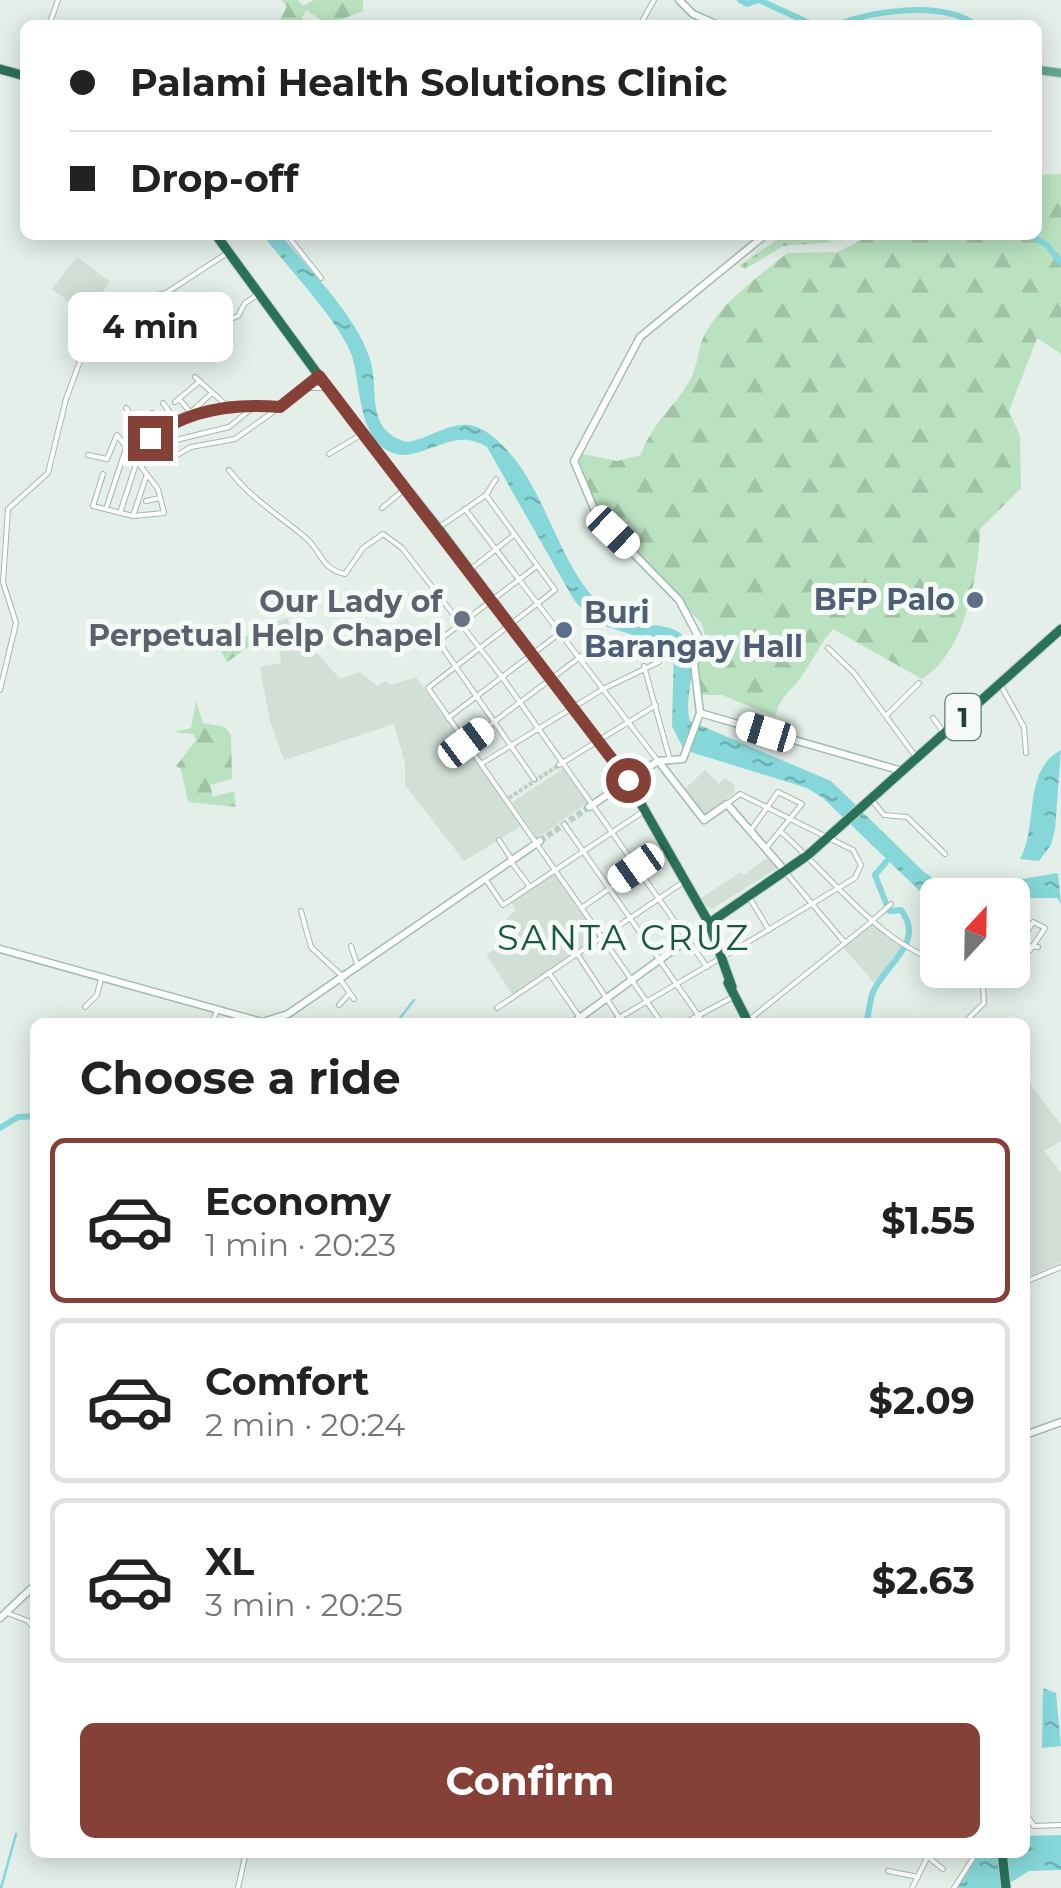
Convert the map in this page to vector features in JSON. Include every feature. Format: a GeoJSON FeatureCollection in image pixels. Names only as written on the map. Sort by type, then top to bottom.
{"type":"FeatureCollection","features":[{"type":"Feature","properties":{"kind":"highway"},"geometry":{"type":"LineString","coordinates":[[220,240],[628,780],[706,922],[745,1018]]}},
{"type":"Feature","properties":{"kind":"highway","name":"1"},"geometry":{"type":"LineString","coordinates":[[706,922],[808,855],[1061,629]]}},
{"type":"Feature","properties":{"kind":"highway"},"geometry":{"type":"LineString","coordinates":[[666,849],[706,922]]}},
{"type":"Feature","properties":{"kind":"highway","name":"1"},"geometry":{"type":"LineString","coordinates":[[706,922],[785,871]]}},
{"type":"Feature","properties":{"kind":"highway"},"geometry":{"type":"LineString","coordinates":[[1003,1858],[1006,1888]]}},
{"type":"Feature","properties":{"kind":"street"},"geometry":{"type":"LineString","coordinates":[[680,0],[692,14],[706,20]]}},
{"type":"Feature","properties":{"kind":"street"},"geometry":{"type":"LineString","coordinates":[[291,240],[321,278]]}},
{"type":"Feature","properties":{"kind":"street"},"geometry":{"type":"LineString","coordinates":[[590,806],[658,762],[681,760],[700,713],[694,662],[699,641],[679,600],[597,516],[574,461],[640,337],[759,240]]}},
{"type":"Feature","properties":{"kind":"street"},"geometry":{"type":"LineString","coordinates":[[0,690],[16,622],[2,582],[8,509],[48,473],[74,370],[104,327],[143,305],[146,297],[166,293],[228,252]]}},
{"type":"Feature","properties":{"kind":"street"},"geometry":{"type":"LineString","coordinates":[[181,340],[238,316],[245,303],[259,294]]}},
{"type":"Feature","properties":{"kind":"street"},"geometry":{"type":"LineString","coordinates":[[207,329],[221,348]]}},
{"type":"Feature","properties":{"kind":"street"},"geometry":{"type":"LineString","coordinates":[[165,462],[191,446],[235,439],[319,376]]}},
{"type":"Feature","properties":{"kind":"street"},"geometry":{"type":"LineString","coordinates":[[192,415],[177,401],[197,379],[228,404]]}},
{"type":"Feature","properties":{"kind":"street"},"geometry":{"type":"LineString","coordinates":[[304,388],[327,387]]}},
{"type":"Feature","properties":{"kind":"street"},"geometry":{"type":"LineString","coordinates":[[192,415],[212,393]]}},
{"type":"Feature","properties":{"kind":"street"},"geometry":{"type":"LineString","coordinates":[[163,403],[176,421]]}},
{"type":"Feature","properties":{"kind":"street"},"geometry":{"type":"LineString","coordinates":[[126,408],[150,438],[176,421],[228,404],[280,407]]}},
{"type":"Feature","properties":{"kind":"street"},"geometry":{"type":"LineString","coordinates":[[120,513],[139,464],[176,440],[229,427],[256,405]]}},
{"type":"Feature","properties":{"kind":"street"},"geometry":{"type":"LineString","coordinates":[[152,413],[162,428]]}},
{"type":"Feature","properties":{"kind":"street"},"geometry":{"type":"LineString","coordinates":[[329,454],[363,434]]}},
{"type":"Feature","properties":{"kind":"street"},"geometry":{"type":"LineString","coordinates":[[88,456],[107,460],[116,435],[156,486],[164,512],[134,516],[92,506],[104,474]]}},
{"type":"Feature","properties":{"kind":"street"},"geometry":{"type":"LineString","coordinates":[[106,510],[126,448]]}},
{"type":"Feature","properties":{"kind":"street"},"geometry":{"type":"LineString","coordinates":[[228,470],[264,509],[311,543],[332,570],[346,574],[363,548],[383,534],[423,570],[707,967]]}},
{"type":"Feature","properties":{"kind":"street"},"geometry":{"type":"LineString","coordinates":[[134,516],[147,475]]}},
{"type":"Feature","properties":{"kind":"street"},"geometry":{"type":"LineString","coordinates":[[438,528],[486,496],[496,479]]}},
{"type":"Feature","properties":{"kind":"street"},"geometry":{"type":"LineString","coordinates":[[156,486],[150,500],[160,498]]}},
{"type":"Feature","properties":{"kind":"street"},"geometry":{"type":"LineString","coordinates":[[382,508],[406,488]]}},
{"type":"Feature","properties":{"kind":"street"},"geometry":{"type":"LineString","coordinates":[[486,496],[555,590],[428,688],[658,1018]]}},
{"type":"Feature","properties":{"kind":"street"},"geometry":{"type":"LineString","coordinates":[[464,510],[704,820],[740,794],[828,838],[860,859],[859,874],[839,888],[623,1018]]}},
{"type":"Feature","properties":{"kind":"street"},"geometry":{"type":"LineString","coordinates":[[470,570],[514,536]]}},
{"type":"Feature","properties":{"kind":"street"},"geometry":{"type":"LineString","coordinates":[[534,779],[438,641],[537,566]]}},
{"type":"Feature","properties":{"kind":"street"},"geometry":{"type":"LineString","coordinates":[[448,718],[560,633]]}},
{"type":"Feature","properties":{"kind":"street"},"geometry":{"type":"LineString","coordinates":[[828,648],[854,674],[917,758]]}},
{"type":"Feature","properties":{"kind":"street"},"geometry":{"type":"LineString","coordinates":[[466,743],[588,652]]}},
{"type":"Feature","properties":{"kind":"street"},"geometry":{"type":"LineString","coordinates":[[481,764],[603,689],[659,662]]}},
{"type":"Feature","properties":{"kind":"street"},"geometry":{"type":"LineString","coordinates":[[644,666],[670,760]]}},
{"type":"Feature","properties":{"kind":"street"},"geometry":{"type":"LineString","coordinates":[[886,716],[920,683]]}},
{"type":"Feature","properties":{"kind":"street"},"geometry":{"type":"LineString","coordinates":[[1000,684],[1024,728],[1026,753]]}},
{"type":"Feature","properties":{"kind":"street"},"geometry":{"type":"LineString","coordinates":[[560,764],[656,705]]}},
{"type":"Feature","properties":{"kind":"street"},"geometry":{"type":"LineString","coordinates":[[700,713],[903,771]]}},
{"type":"Feature","properties":{"kind":"street"},"geometry":{"type":"LineString","coordinates":[[933,718],[945,733]]}},
{"type":"Feature","properties":{"kind":"street"},"geometry":{"type":"LineString","coordinates":[[751,830],[778,792],[802,804],[766,848]]}},
{"type":"Feature","properties":{"kind":"street"},"geometry":{"type":"LineString","coordinates":[[868,802],[884,814],[907,817],[945,854]]}},
{"type":"Feature","properties":{"kind":"street"},"geometry":{"type":"LineString","coordinates":[[727,804],[845,943]]}},
{"type":"Feature","properties":{"kind":"street"},"geometry":{"type":"LineString","coordinates":[[486,880],[503,905],[645,810]]}},
{"type":"Feature","properties":{"kind":"street"},"geometry":{"type":"LineString","coordinates":[[564,824],[700,1018]]}},
{"type":"Feature","properties":{"kind":"street"},"geometry":{"type":"LineString","coordinates":[[782,832],[872,921],[920,954]]}},
{"type":"Feature","properties":{"kind":"street"},"geometry":{"type":"LineString","coordinates":[[499,840],[530,888]]}},
{"type":"Feature","properties":{"kind":"street"},"geometry":{"type":"LineString","coordinates":[[275,1018],[288,1014],[539,842]]}},
{"type":"Feature","properties":{"kind":"street"},"geometry":{"type":"LineString","coordinates":[[583,906],[666,849]]}},
{"type":"Feature","properties":{"kind":"street"},"geometry":{"type":"LineString","coordinates":[[498,1008],[682,883]]}},
{"type":"Feature","properties":{"kind":"street"},"geometry":{"type":"LineString","coordinates":[[749,897],[769,930]]}},
{"type":"Feature","properties":{"kind":"street"},"geometry":{"type":"LineString","coordinates":[[752,1018],[891,904]]}},
{"type":"Feature","properties":{"kind":"street"},"geometry":{"type":"LineString","coordinates":[[300,911],[310,947],[341,978],[354,999]]}},
{"type":"Feature","properties":{"kind":"street"},"geometry":{"type":"LineString","coordinates":[[582,1018],[706,922]]}},
{"type":"Feature","properties":{"kind":"street"},"geometry":{"type":"LineString","coordinates":[[1030,927],[1032,922],[1046,928],[1030,952]]}},
{"type":"Feature","properties":{"kind":"street"},"geometry":{"type":"LineString","coordinates":[[350,946],[358,966]]}},
{"type":"Feature","properties":{"kind":"street"},"geometry":{"type":"LineString","coordinates":[[1030,948],[1036,947]]}},
{"type":"Feature","properties":{"kind":"street"},"geometry":{"type":"LineString","coordinates":[[0,948],[249,1018]]}},
{"type":"Feature","properties":{"kind":"street"},"geometry":{"type":"LineString","coordinates":[[578,954],[619,1018]]}},
{"type":"Feature","properties":{"kind":"street"},"geometry":{"type":"LineString","coordinates":[[550,973],[577,1018]]}},
{"type":"Feature","properties":{"kind":"street"},"geometry":{"type":"LineString","coordinates":[[85,1007],[97,996],[101,978]]}},
{"type":"Feature","properties":{"kind":"street"},"geometry":{"type":"LineString","coordinates":[[970,1018],[980,1011],[985,988]]}},
{"type":"Feature","properties":{"kind":"street"},"geometry":{"type":"LineString","coordinates":[[693,1018],[733,991]]}},
{"type":"Feature","properties":{"kind":"street"},"geometry":{"type":"LineString","coordinates":[[338,1005],[350,993]]}},
{"type":"Feature","properties":{"kind":"street"},"geometry":{"type":"LineString","coordinates":[[214,1018],[218,1008]]}},
{"type":"Feature","properties":{"kind":"street"},"geometry":{"type":"LineString","coordinates":[[1030,1280],[1061,1267]]}},
{"type":"Feature","properties":{"kind":"street"},"geometry":{"type":"LineString","coordinates":[[1030,1433],[1061,1422]]}},
{"type":"Feature","properties":{"kind":"street"},"geometry":{"type":"LineString","coordinates":[[2,1615],[30,1590]]}},
{"type":"Feature","properties":{"kind":"street"},"geometry":{"type":"LineString","coordinates":[[2,1615],[30,1624]]}},
{"type":"Feature","properties":{"kind":"street"},"geometry":{"type":"LineString","coordinates":[[1030,1820],[1034,1826],[1061,1825]]}},
{"type":"Feature","properties":{"kind":"street"},"geometry":{"type":"LineString","coordinates":[[238,1888],[245,1858]]}},
{"type":"Feature","properties":{"kind":"street"},"geometry":{"type":"LineString","coordinates":[[922,1888],[913,1886],[928,1858]]}},
{"type":"Feature","properties":{"kind":"street"},"geometry":{"type":"LineString","coordinates":[[932,1858],[943,1869]]}},
{"type":"Feature","properties":{"kind":"street"},"geometry":{"type":"LineString","coordinates":[[954,1888],[973,1858]]}},
{"type":"Feature","properties":{"kind":"street"},"geometry":{"type":"LineString","coordinates":[[888,1871],[918,1877]]}},
{"type":"Feature","properties":{"kind":"shaded area"},"geometry":{"type":"Polygon","coordinates":[[[77,257],[110,282],[85,314],[52,289],[77,257]]]}},
{"type":"Feature","properties":{"kind":"shaded area"},"geometry":{"type":"Polygon","coordinates":[[[288,618],[293,648],[318,654],[340,679],[360,672],[377,686],[385,681],[391,685],[416,677],[521,826],[464,861],[405,785],[405,763],[394,724],[284,760],[270,721],[260,667],[281,663],[277,621],[288,618]]]}},
{"type":"Feature","properties":{"kind":"shaded area"},"geometry":{"type":"Polygon","coordinates":[[[563,769],[587,803],[537,838],[512,802],[563,769]]]}},
{"type":"Feature","properties":{"kind":"shaded area"},"geometry":{"type":"Polygon","coordinates":[[[705,770],[719,784],[724,778],[735,785],[734,793],[704,816],[684,790],[705,770]]]}},
{"type":"Feature","properties":{"kind":"shaded area"},"geometry":{"type":"Polygon","coordinates":[[[768,857],[777,868],[712,909],[705,905],[701,898],[768,857]]]}},
{"type":"Feature","properties":{"kind":"shaded area"},"geometry":{"type":"Polygon","coordinates":[[[556,872],[599,936],[512,995],[486,954],[499,947],[499,926],[516,910],[511,902],[556,872]]]}},
{"type":"Feature","properties":{"kind":"shaded area"},"geometry":{"type":"Polygon","coordinates":[[[873,921],[903,943],[876,985],[842,946],[873,921]]]}},
{"type":"Feature","properties":{"kind":"shaded area"},"geometry":{"type":"Polygon","coordinates":[[[1030,1084],[1061,1125],[1061,1141],[1044,1151],[1061,1173],[1061,1263],[1030,1276],[1030,1084]]]}},
{"type":"Feature","properties":{"kind":"green space"},"geometry":{"type":"Polygon","coordinates":[[[282,0],[298,0],[303,6],[314,0],[363,0],[363,11],[340,20],[321,20],[306,10],[303,20],[280,20],[287,7],[282,0]]]}},
{"type":"Feature","properties":{"kind":"green space"},"geometry":{"type":"Polygon","coordinates":[[[1061,174],[1061,354],[1037,338],[1009,411],[1020,436],[1021,488],[980,529],[967,611],[949,651],[922,679],[833,629],[782,700],[775,717],[722,695],[701,695],[697,661],[706,641],[702,624],[599,514],[577,462],[583,454],[617,461],[641,455],[650,435],[689,382],[710,325],[741,291],[787,253],[837,252],[862,240],[1042,240],[1042,175],[1061,174]]]}},
{"type":"Feature","properties":{"kind":"green space"},"geometry":{"type":"Polygon","coordinates":[[[777,240],[833,242],[783,246],[745,269],[739,266],[777,240]]]}},
{"type":"Feature","properties":{"kind":"green space"},"geometry":{"type":"Polygon","coordinates":[[[268,622],[274,629],[227,662],[220,649],[223,646],[229,647],[236,636],[248,636],[268,622]]]}},
{"type":"Feature","properties":{"kind":"green space"},"geometry":{"type":"Polygon","coordinates":[[[196,701],[203,723],[225,727],[231,735],[232,779],[210,785],[213,797],[234,791],[236,807],[188,802],[181,769],[176,766],[196,740],[193,734],[173,732],[191,728],[196,701]]]}},
{"type":"Feature","properties":{"kind":"water"},"geometry":{"type":"Polygon","coordinates":[[[267,240],[285,240],[353,324],[369,356],[376,407],[384,428],[406,442],[455,426],[475,426],[485,431],[524,472],[563,550],[594,598],[624,621],[667,627],[684,637],[692,655],[690,721],[831,781],[933,878],[920,878],[920,891],[823,798],[807,788],[684,750],[672,726],[674,648],[595,623],[574,600],[487,447],[455,440],[402,455],[377,442],[364,415],[346,343],[267,240]]]}},
{"type":"Feature","properties":{"kind":"water"},"geometry":{"type":"Polygon","coordinates":[[[1061,750],[1051,845],[1039,861],[1020,859],[1036,784],[1049,759],[1061,750]]]}},
{"type":"Feature","properties":{"kind":"water"},"geometry":{"type":"Polygon","coordinates":[[[1058,873],[1061,904],[1057,898],[1030,898],[1028,878],[1058,873]]]}},
{"type":"Feature","properties":{"kind":"water"},"geometry":{"type":"Polygon","coordinates":[[[1043,1688],[1056,1693],[1061,1746],[1042,1748],[1043,1688]]]}},
{"type":"Feature","properties":{"kind":"water"},"geometry":{"type":"Polygon","coordinates":[[[1061,1835],[1061,1870],[1029,1871],[1001,1888],[956,1888],[978,1858],[1030,1858],[1030,1836],[1061,1835]]]}},
{"type":"Feature","properties":{"kind":"waterway"},"geometry":{"type":"LineString","coordinates":[[740,0],[747,4],[758,0]]}},
{"type":"Feature","properties":{"kind":"waterway"},"geometry":{"type":"LineString","coordinates":[[759,0],[803,20]]}},
{"type":"Feature","properties":{"kind":"waterway"},"geometry":{"type":"LineString","coordinates":[[854,20],[906,10],[944,12],[967,20]]}},
{"type":"Feature","properties":{"kind":"waterway"},"geometry":{"type":"LineString","coordinates":[[1038,240],[1061,263]]}},
{"type":"Feature","properties":{"kind":"waterway"},"geometry":{"type":"LineString","coordinates":[[867,1018],[874,990],[907,943],[909,932],[901,910],[889,911],[875,875],[886,862]]}},
{"type":"Feature","properties":{"kind":"waterway"},"geometry":{"type":"LineString","coordinates":[[400,1018],[414,1000]]}},
{"type":"Feature","properties":{"kind":"waterway"},"geometry":{"type":"LineString","coordinates":[[0,1128],[18,1117],[30,1116]]}},
{"type":"Feature","properties":{"kind":"waterway"},"geometry":{"type":"LineString","coordinates":[[1,1888],[16,1834]]}},
{"type":"Feature","properties":{"kind":"tunnel"},"geometry":{"type":"LineString","coordinates":[[509,798],[559,765]]}},
{"type":"Feature","properties":{"kind":"tunnel"},"geometry":{"type":"LineString","coordinates":[[540,841],[589,807]]}},
{"type":"Feature","properties":{"kind":"place","name":"BFP Palo"},"geometry":{"type":"Point","coordinates":[975,600]}},
{"type":"Feature","properties":{"kind":"place","name":"Our Lady of Perpetual Help Chapel"},"geometry":{"type":"Point","coordinates":[462,619]}},
{"type":"Feature","properties":{"kind":"place","name":"Buri Barangay Hall"},"geometry":{"type":"Point","coordinates":[564,630]}},
{"type":"Feature","properties":{"kind":"district","name":"SANTA CRUZ"},"geometry":{"type":"Point","coordinates":[624,938]}},
{"type":"Feature","properties":{"kind":"route"},"geometry":{"type":"LineString","coordinates":[[150,438],[168,424],[221,410],[228,404],[280,407],[319,376],[628,780]]}}]}
